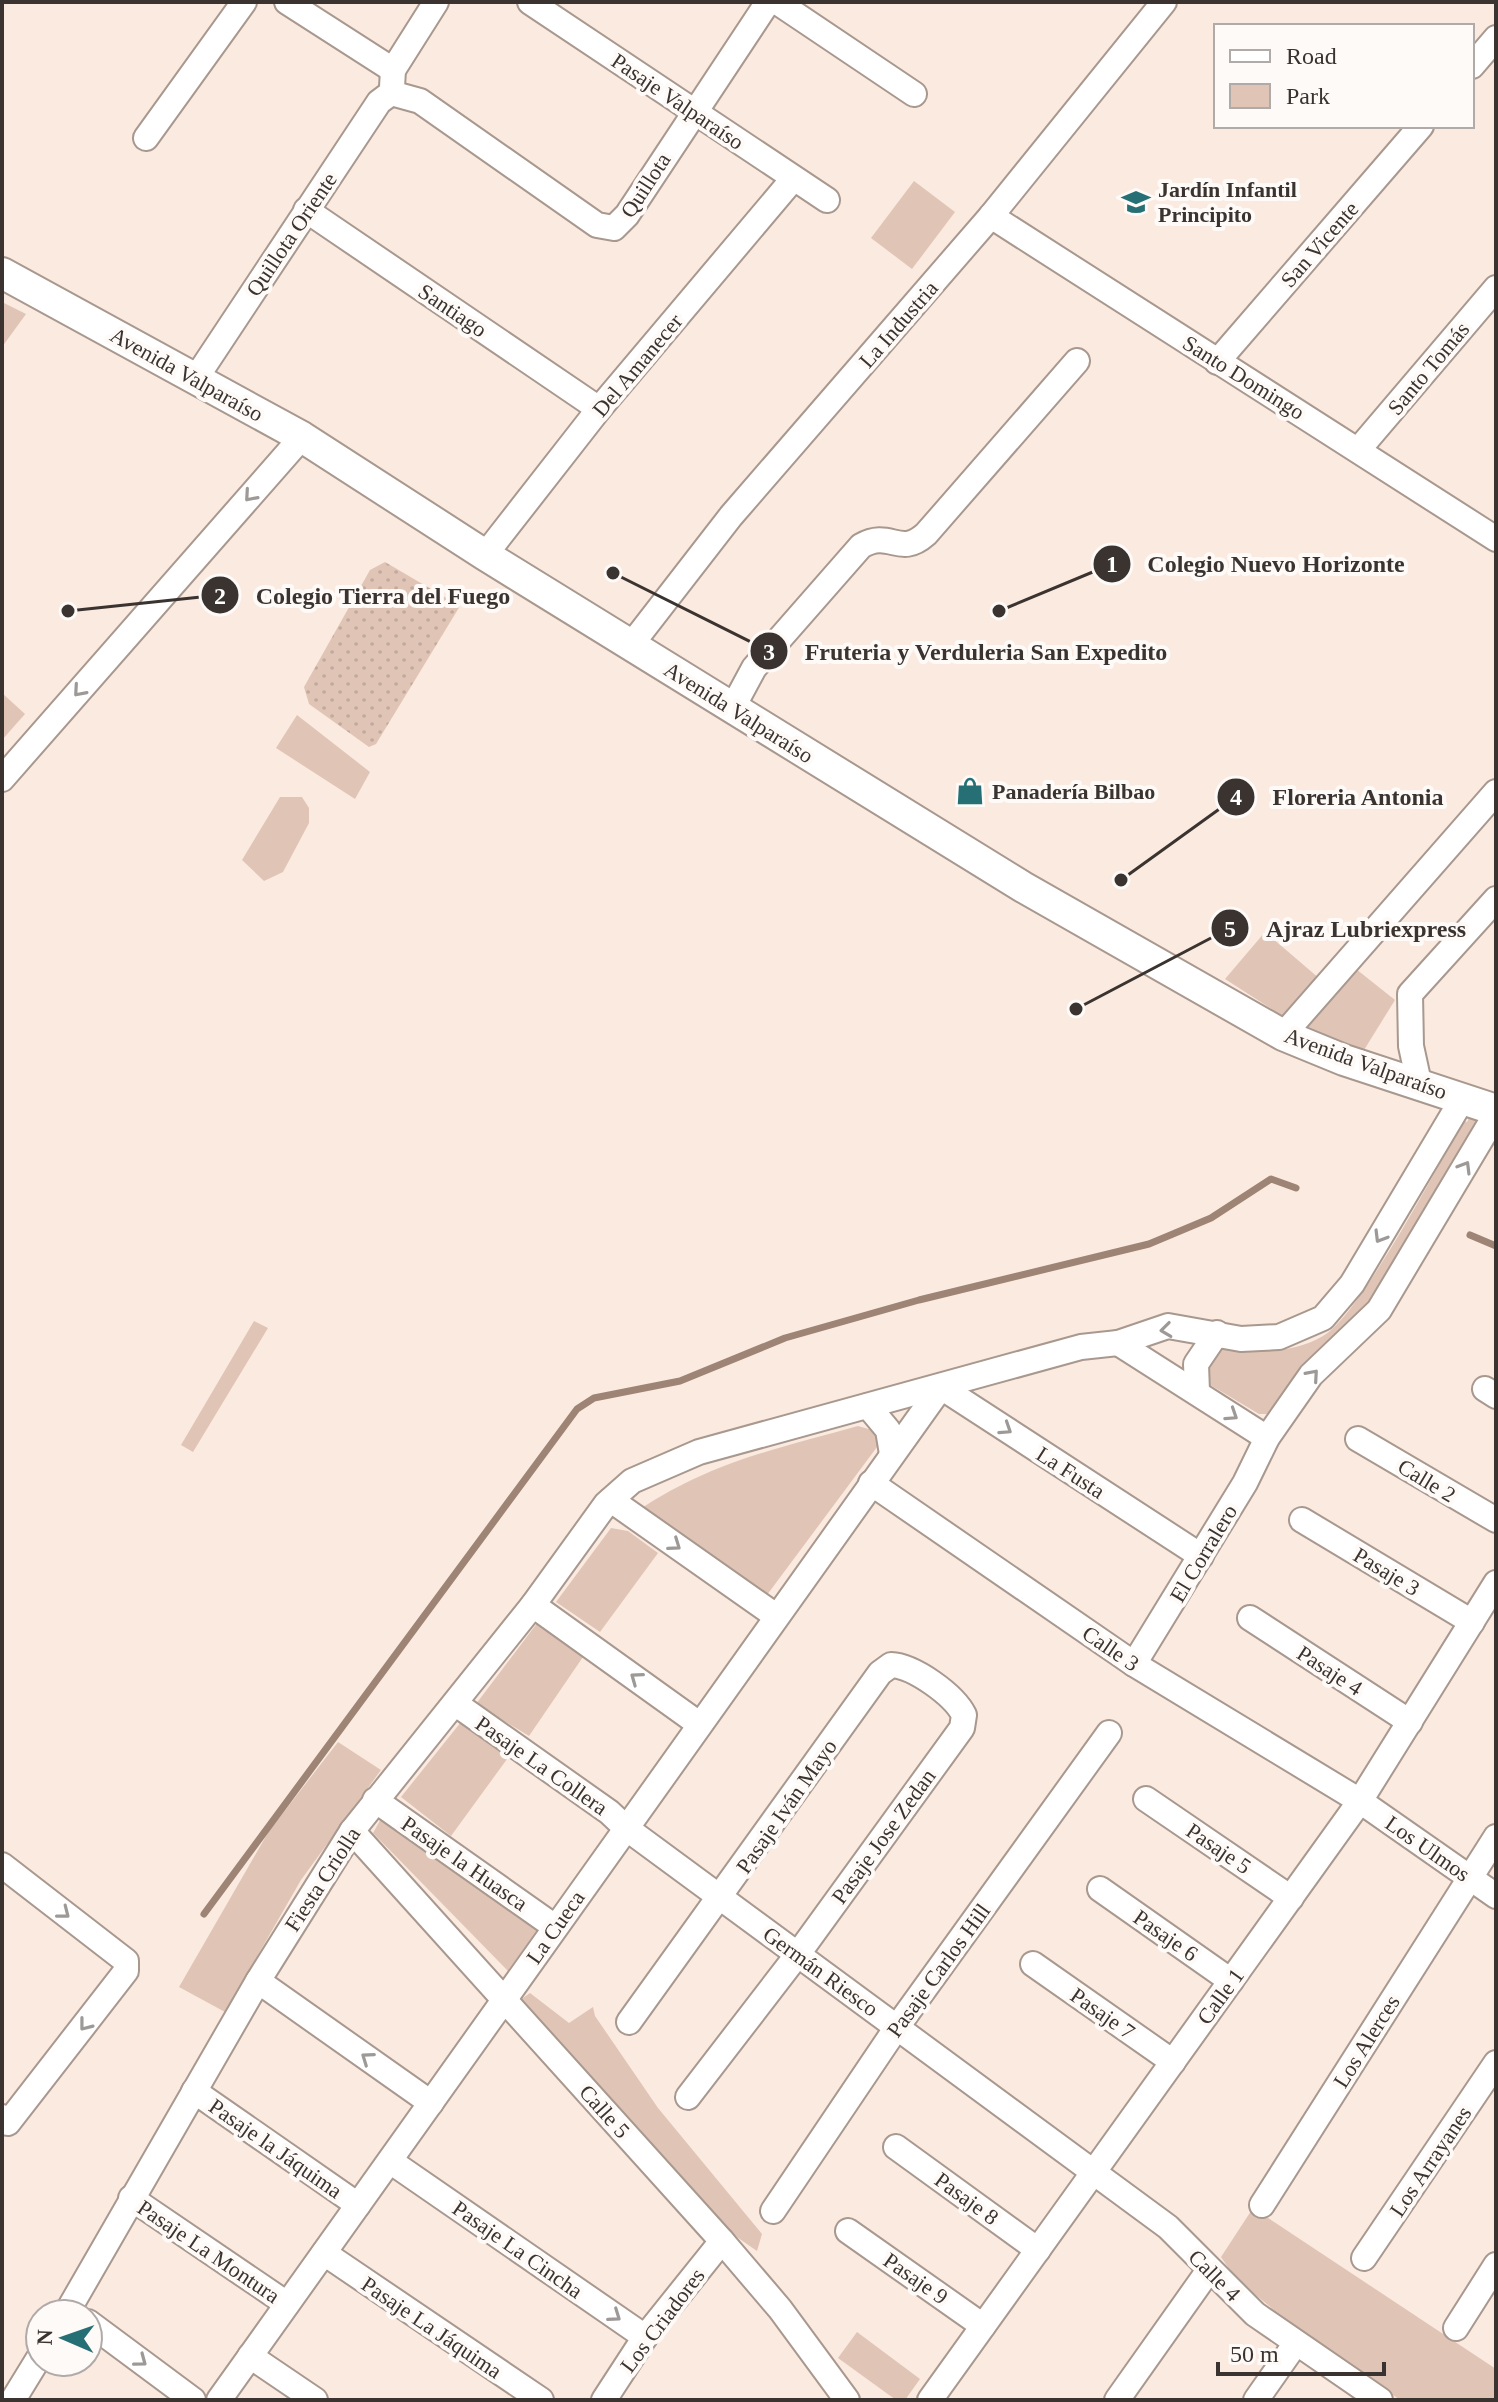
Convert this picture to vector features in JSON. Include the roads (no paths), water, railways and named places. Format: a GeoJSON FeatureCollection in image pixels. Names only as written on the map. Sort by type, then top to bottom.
{"type":"FeatureCollection","features":[{"type":"Feature","properties":{"kind":"main road","name":"Avenida Valparaíso"},"geometry":{"type":"LineString","coordinates":[[5,279],[302,437],[485,555],[1023,887],[1283,1035],[1344,1060],[1463,1098],[1496,1112]]}},
{"type":"Feature","properties":{"kind":"street"},"geometry":{"type":"LineString","coordinates":[[146,138],[244,2]]}},
{"type":"Feature","properties":{"kind":"street","name":"Quillota"},"geometry":{"type":"LineString","coordinates":[[287,2],[392,82],[602,228],[619,225],[768,2]]}},
{"type":"Feature","properties":{"kind":"street"},"geometry":{"type":"LineString","coordinates":[[392,82],[436,2]]}},
{"type":"Feature","properties":{"kind":"street","name":"Pasaje Valparaíso"},"geometry":{"type":"LineString","coordinates":[[530,2],[827,200]]}},
{"type":"Feature","properties":{"kind":"street"},"geometry":{"type":"LineString","coordinates":[[777,2],[914,94]]}},
{"type":"Feature","properties":{"kind":"street","name":"La Industria"},"geometry":{"type":"LineString","coordinates":[[631,645],[731,516],[991,216],[1164,2]]}},
{"type":"Feature","properties":{"kind":"street"},"geometry":{"type":"LineString","coordinates":[[1474,64],[1496,38]]}},
{"type":"Feature","properties":{"kind":"street","name":"Quillota Oriente"},"geometry":{"type":"LineString","coordinates":[[196,378],[392,82]]}},
{"type":"Feature","properties":{"kind":"street","name":"San Vicente"},"geometry":{"type":"LineString","coordinates":[[1217,362],[1419,128]]}},
{"type":"Feature","properties":{"kind":"street","name":"Del Amanecer"},"geometry":{"type":"LineString","coordinates":[[485,555],[599,409],[793,179]]}},
{"type":"Feature","properties":{"kind":"street","name":"Santiago"},"geometry":{"type":"LineString","coordinates":[[306,210],[599,409]]}},
{"type":"Feature","properties":{"kind":"street","name":"Santo Domingo"},"geometry":{"type":"LineString","coordinates":[[991,216],[1496,538]]}},
{"type":"Feature","properties":{"kind":"street","name":"Santo Tomás"},"geometry":{"type":"LineString","coordinates":[[1359,449],[1496,288]]}},
{"type":"Feature","properties":{"kind":"street"},"geometry":{"type":"LineString","coordinates":[[733,707],[754,668],[861,546],[875,538],[885,538],[901,546],[913,546],[1077,361]]}},
{"type":"Feature","properties":{"kind":"street"},"geometry":{"type":"LineString","coordinates":[[2,779],[302,437]]}},
{"type":"Feature","properties":{"kind":"street"},"geometry":{"type":"LineString","coordinates":[[1283,1035],[1496,792]]}},
{"type":"Feature","properties":{"kind":"street"},"geometry":{"type":"LineString","coordinates":[[1419,1083],[1411,1046],[1410,994],[1496,899]]}},
{"type":"Feature","properties":{"kind":"street","name":"Fiesta Criolla"},"geometry":{"type":"LineString","coordinates":[[83,2298],[131,2198],[258,1981],[352,1831],[456,1704],[611,1500],[632,1481],[699,1452],[1081,1347],[1118,1343],[1168,1326],[1241,1339],[1279,1337],[1323,1318],[1352,1284],[1463,1098]]}},
{"type":"Feature","properties":{"kind":"street","name":"El Corralero"},"geometry":{"type":"LineString","coordinates":[[1134,1664],[1201,1556],[1267,1438],[1311,1375],[1379,1310],[1496,1112]]}},
{"type":"Feature","properties":{"kind":"street"},"geometry":{"type":"LineString","coordinates":[[1197,1392],[1196,1364],[1217,1333]]}},
{"type":"Feature","properties":{"kind":"street"},"geometry":{"type":"LineString","coordinates":[[1118,1343],[1176,1383],[1197,1392],[1267,1438]]}},
{"type":"Feature","properties":{"kind":"street","name":"La Cueca"},"geometry":{"type":"LineString","coordinates":[[219,2400],[941,1387]]}},
{"type":"Feature","properties":{"kind":"street","name":"La Fusta"},"geometry":{"type":"LineString","coordinates":[[941,1387],[1201,1556]]}},
{"type":"Feature","properties":{"kind":"street"},"geometry":{"type":"LineString","coordinates":[[868,1406],[888,1430],[892,1454]]}},
{"type":"Feature","properties":{"kind":"street","name":"Calle 2"},"geometry":{"type":"LineString","coordinates":[[1358,1439],[1496,1520]]}},
{"type":"Feature","properties":{"kind":"street","name":"Calle 3"},"geometry":{"type":"LineString","coordinates":[[871,1483],[1134,1664],[1360,1801]]}},
{"type":"Feature","properties":{"kind":"street"},"geometry":{"type":"LineString","coordinates":[[611,1500],[776,1616]]}},
{"type":"Feature","properties":{"kind":"street","name":"Pasaje 3"},"geometry":{"type":"LineString","coordinates":[[1302,1520],[1472,1622]]}},
{"type":"Feature","properties":{"kind":"street","name":"Calle 1"},"geometry":{"type":"LineString","coordinates":[[930,2400],[1360,1801],[1496,1583]]}},
{"type":"Feature","properties":{"kind":"street"},"geometry":{"type":"LineString","coordinates":[[533,1605],[699,1724]]}},
{"type":"Feature","properties":{"kind":"street","name":"Pasaje 4"},"geometry":{"type":"LineString","coordinates":[[1250,1618],[1410,1722]]}},
{"type":"Feature","properties":{"kind":"street","name":"Pasaje Iván Mayo"},"geometry":{"type":"LineString","coordinates":[[629,2022],[880,1673],[891,1665],[906,1667],[955,1702],[964,1715]]}},
{"type":"Feature","properties":{"kind":"street","name":"Pasaje La Collera"},"geometry":{"type":"LineString","coordinates":[[456,1704],[609,1812],[626,1828]]}},
{"type":"Feature","properties":{"kind":"street","name":"Pasaje Jose Zedan"},"geometry":{"type":"LineString","coordinates":[[688,2097],[798,1954],[962,1728],[964,1715]]}},
{"type":"Feature","properties":{"kind":"street","name":"Pasaje Carlos Hill"},"geometry":{"type":"LineString","coordinates":[[773,2211],[897,2027],[1109,1733]]}},
{"type":"Feature","properties":{"kind":"street","name":"Pasaje 5"},"geometry":{"type":"LineString","coordinates":[[1146,1799],[1291,1898]]}},
{"type":"Feature","properties":{"kind":"street","name":"Pasaje la Huasca"},"geometry":{"type":"LineString","coordinates":[[375,1800],[555,1927]]}},
{"type":"Feature","properties":{"kind":"street","name":"Los Ulmos"},"geometry":{"type":"LineString","coordinates":[[1360,1801],[1496,1896]]}},
{"type":"Feature","properties":{"kind":"street","name":"Germán Riesco"},"geometry":{"type":"LineString","coordinates":[[626,1828],[1094,2172]]}},
{"type":"Feature","properties":{"kind":"street","name":"Calle 5"},"geometry":{"type":"LineString","coordinates":[[352,1831],[722,2241],[780,2309],[847,2400]]}},
{"type":"Feature","properties":{"kind":"street","name":"Los Alerces"},"geometry":{"type":"LineString","coordinates":[[1262,2205],[1496,1837]]}},
{"type":"Feature","properties":{"kind":"street"},"geometry":{"type":"LineString","coordinates":[[2,1865],[126,1961],[126,1971],[5,2120]]}},
{"type":"Feature","properties":{"kind":"street","name":"Pasaje 6"},"geometry":{"type":"LineString","coordinates":[[1100,1889],[1231,1981]]}},
{"type":"Feature","properties":{"kind":"street","name":"Pasaje 7"},"geometry":{"type":"LineString","coordinates":[[1033,1964],[1173,2062]]}},
{"type":"Feature","properties":{"kind":"street"},"geometry":{"type":"LineString","coordinates":[[258,1981],[431,2103]]}},
{"type":"Feature","properties":{"kind":"street","name":"Los Arrayanes"},"geometry":{"type":"LineString","coordinates":[[1364,2258],[1496,2063]]}},
{"type":"Feature","properties":{"kind":"street","name":"Pasaje la Jáquima"},"geometry":{"type":"LineString","coordinates":[[194,2091],[358,2205]]}},
{"type":"Feature","properties":{"kind":"street","name":"Pasaje 8"},"geometry":{"type":"LineString","coordinates":[[896,2147],[1038,2250]]}},
{"type":"Feature","properties":{"kind":"street","name":"Pasaje La Cincha"},"geometry":{"type":"LineString","coordinates":[[390,2161],[645,2337]]}},
{"type":"Feature","properties":{"kind":"street","name":"Calle 4"},"geometry":{"type":"LineString","coordinates":[[1094,2172],[1168,2227],[1255,2314],[1380,2400]]}},
{"type":"Feature","properties":{"kind":"street","name":"Pasaje La Montura"},"geometry":{"type":"LineString","coordinates":[[131,2198],[287,2304]]}},
{"type":"Feature","properties":{"kind":"street","name":"Pasaje 9"},"geometry":{"type":"LineString","coordinates":[[848,2231],[983,2326]]}},
{"type":"Feature","properties":{"kind":"street","name":"Los Criadores"},"geometry":{"type":"LineString","coordinates":[[604,2400],[645,2337],[722,2241]]}},
{"type":"Feature","properties":{"kind":"street","name":"Pasaje La Jáquima"},"geometry":{"type":"LineString","coordinates":[[324,2253],[541,2400]]}},
{"type":"Feature","properties":{"kind":"street"},"geometry":{"type":"LineString","coordinates":[[1456,2328],[1496,2265]]}},
{"type":"Feature","properties":{"kind":"street"},"geometry":{"type":"LineString","coordinates":[[1117,2400],[1209,2270]]}},
{"type":"Feature","properties":{"kind":"street"},"geometry":{"type":"LineString","coordinates":[[104,2335],[193,2400]]}},
{"type":"Feature","properties":{"kind":"street"},"geometry":{"type":"LineString","coordinates":[[1256,2400],[1296,2343]]}},
{"type":"Feature","properties":{"kind":"street"},"geometry":{"type":"LineString","coordinates":[[250,2356],[315,2400]]}},
{"type":"Feature","properties":{"kind":"street"},"geometry":{"type":"LineString","coordinates":[[13,2400],[26,2378]]}},
{"type":"Feature","properties":{"kind":"waterway"},"geometry":{"type":"LineString","coordinates":[[204,1914],[577,1409],[594,1398],[680,1381],[785,1338],[919,1300],[1149,1244],[1211,1218],[1271,1179],[1296,1188]]}},
{"type":"Feature","properties":{"kind":"waterway"},"geometry":{"type":"LineString","coordinates":[[1470,1235],[1496,1246]]}},
{"type":"Feature","properties":{"kind":"place","name":"Jardín Infantil Principito"},"geometry":{"type":"Point","coordinates":[1136,202]}},
{"type":"Feature","properties":{"kind":"place","name":"Fruteria y Verduleria San Expedito"},"geometry":{"type":"Point","coordinates":[613,573]}},
{"type":"Feature","properties":{"kind":"place","name":"Colegio Tierra del Fuego"},"geometry":{"type":"Point","coordinates":[68,611]}},
{"type":"Feature","properties":{"kind":"place","name":"Colegio Nuevo Horizonte"},"geometry":{"type":"Point","coordinates":[999,611]}},
{"type":"Feature","properties":{"kind":"place","name":"Panadería Bilbao"},"geometry":{"type":"Point","coordinates":[970,791]}},
{"type":"Feature","properties":{"kind":"place","name":"Floreria Antonia"},"geometry":{"type":"Point","coordinates":[1121,880]}},
{"type":"Feature","properties":{"kind":"place","name":"Ajraz Lubriexpress"},"geometry":{"type":"Point","coordinates":[1076,1009]}}]}
